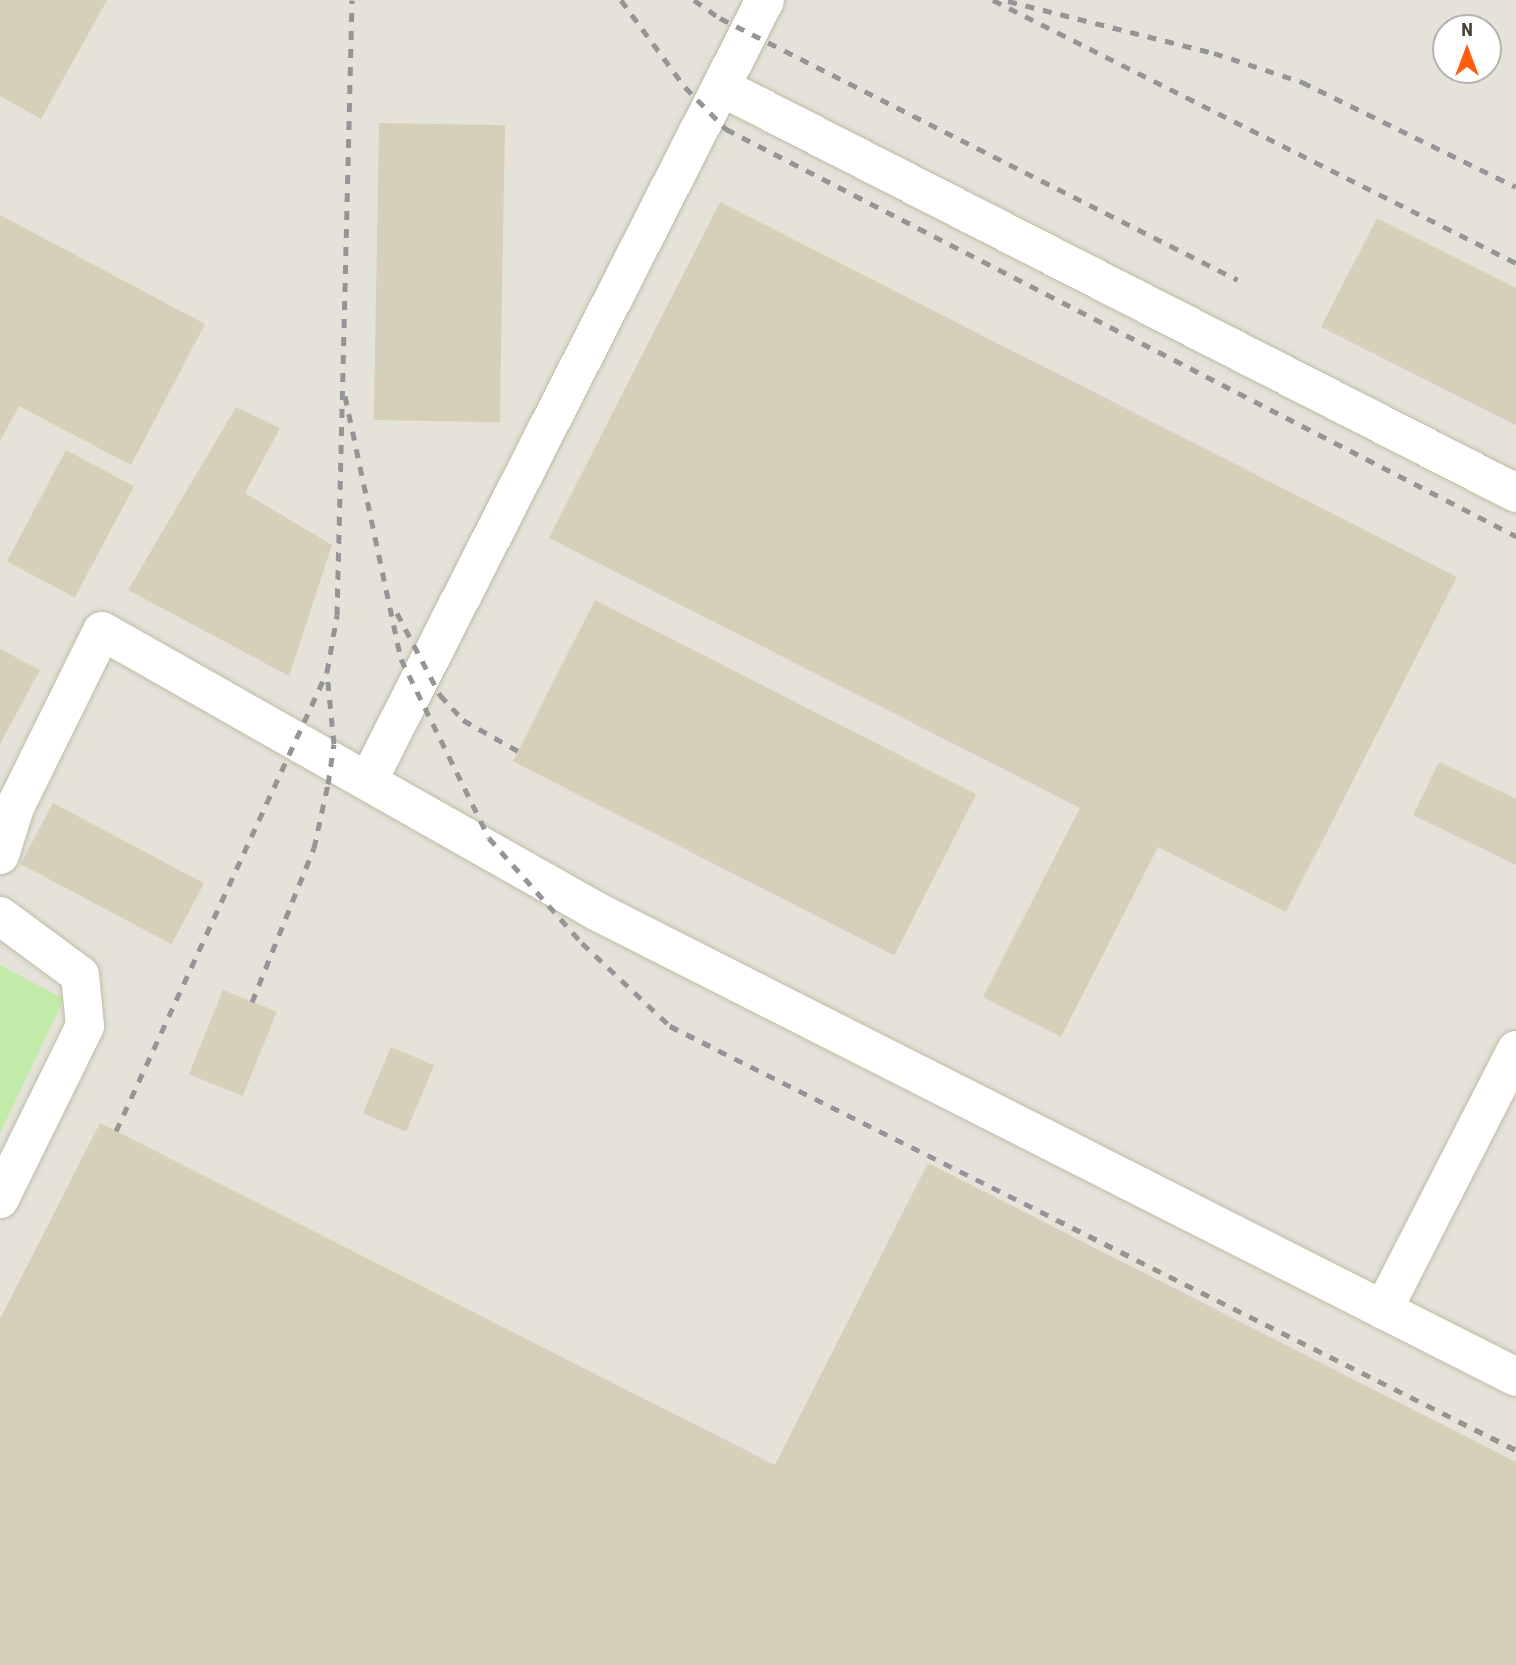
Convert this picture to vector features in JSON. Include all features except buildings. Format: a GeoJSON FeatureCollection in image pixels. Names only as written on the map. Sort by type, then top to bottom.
{"type":"FeatureCollection","features":[{"type":"Feature","properties":{"kind":"lane"},"geometry":{"type":"LineString","coordinates":[[368,782],[765,0]]}},
{"type":"Feature","properties":{"kind":"lane"},"geometry":{"type":"LineString","coordinates":[[721,87],[1516,493]]}},
{"type":"Feature","properties":{"kind":"lane"},"geometry":{"type":"LineString","coordinates":[[0,855],[15,807],[102,631],[596,911],[1516,1377]]}},
{"type":"Feature","properties":{"kind":"lane"},"geometry":{"type":"LineString","coordinates":[[0,916],[80,975],[85,1026],[0,1199]]}},
{"type":"Feature","properties":{"kind":"lane"},"geometry":{"type":"LineString","coordinates":[[1383,1310],[1516,1050]]}},
{"type":"Feature","properties":{"kind":"shaded area"},"geometry":{"type":"Polygon","coordinates":[[[0,0],[1516,0],[1516,1665],[0,1665],[0,0]]]}},
{"type":"Feature","properties":{"kind":"green space"},"geometry":{"type":"Polygon","coordinates":[[[0,965],[64,999],[0,1133],[0,965]]]}},
{"type":"Feature","properties":{"kind":"railway"},"geometry":{"type":"LineString","coordinates":[[116,1131],[327,672],[337,615],[352,0]]}},
{"type":"Feature","properties":{"kind":"railway"},"geometry":{"type":"LineString","coordinates":[[621,0],[685,87],[726,129],[1516,536]]}},
{"type":"Feature","properties":{"kind":"railway"},"geometry":{"type":"LineString","coordinates":[[694,0],[720,18],[1238,280]]}},
{"type":"Feature","properties":{"kind":"railway"},"geometry":{"type":"LineString","coordinates":[[993,0],[1516,263]]}},
{"type":"Feature","properties":{"kind":"railway"},"geometry":{"type":"LineString","coordinates":[[1008,1],[1214,53],[1302,82],[1516,187]]}},
{"type":"Feature","properties":{"kind":"railway"},"geometry":{"type":"LineString","coordinates":[[345,396],[401,659],[489,838],[582,943],[670,1026],[1516,1450]]}},
{"type":"Feature","properties":{"kind":"railway"},"geometry":{"type":"LineString","coordinates":[[397,613],[440,695],[463,720],[518,751]]}},
{"type":"Feature","properties":{"kind":"railway"},"geometry":{"type":"LineString","coordinates":[[252,1002],[314,848],[334,744],[327,672]]}}]}
